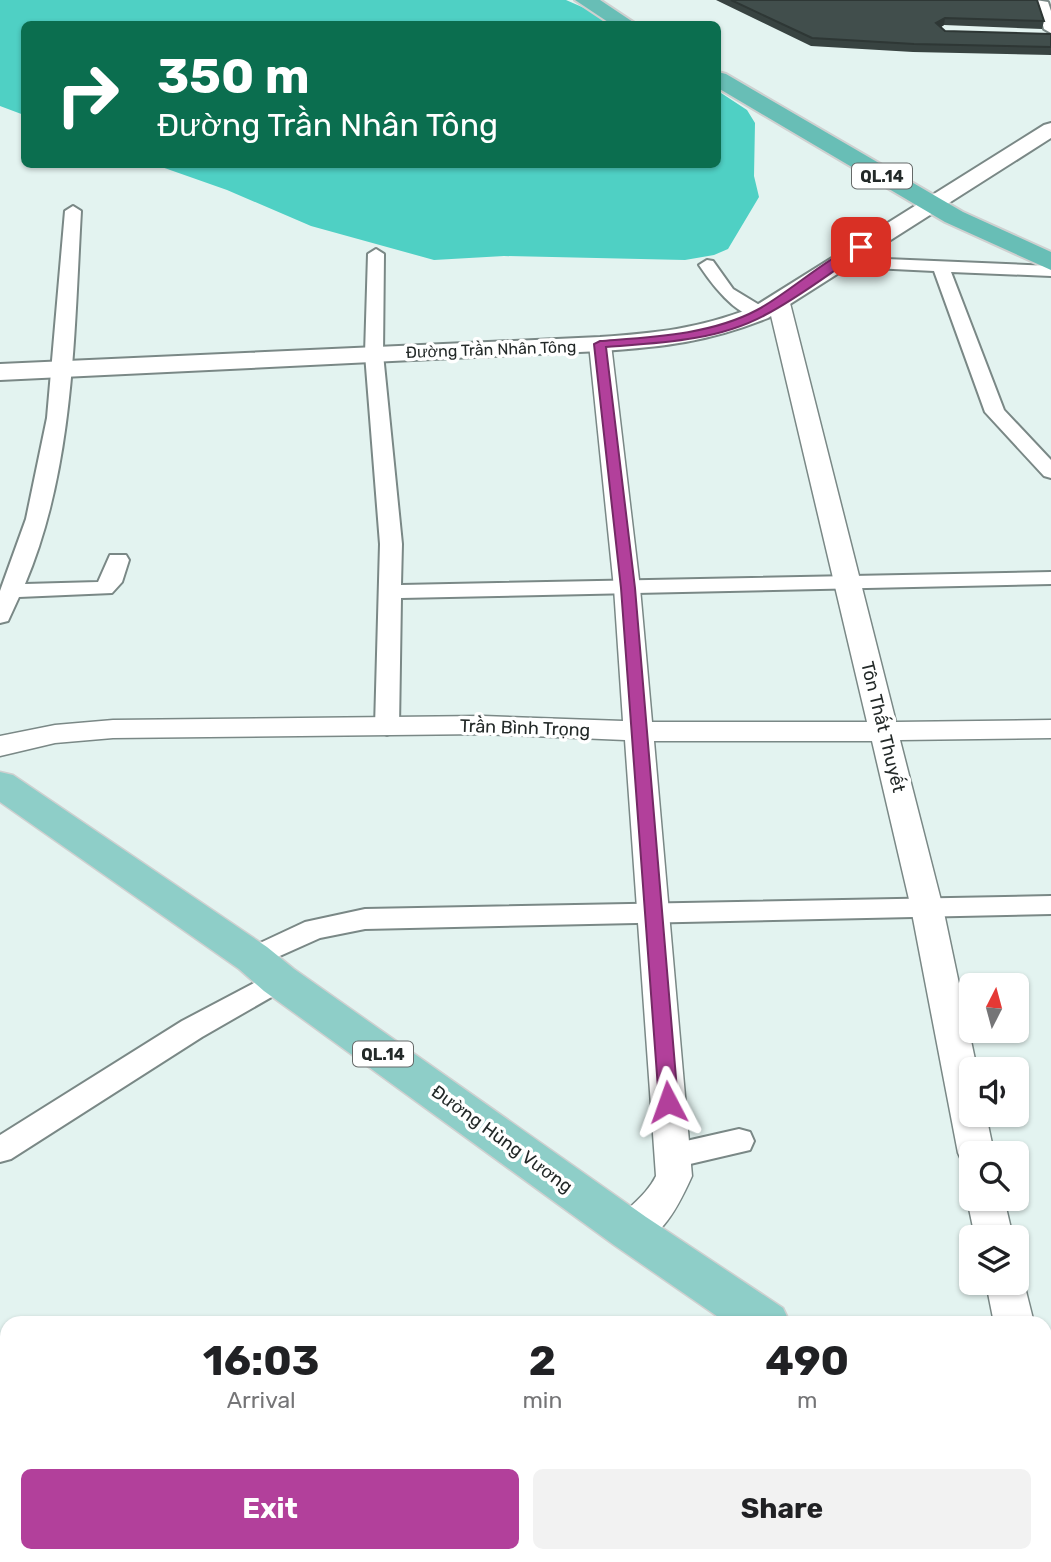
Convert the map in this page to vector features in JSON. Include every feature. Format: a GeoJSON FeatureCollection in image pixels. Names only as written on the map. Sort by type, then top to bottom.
{"type":"FeatureCollection","features":[{"type":"Feature","properties":{"kind":"highway"},"geometry":{"type":"LineString","coordinates":[[585,0],[620,21]]}},
{"type":"Feature","properties":{"kind":"highway","name":"QL.14"},"geometry":{"type":"LineString","coordinates":[[721,81],[930,204],[1003,242],[1051,262]]}},
{"type":"Feature","properties":{"kind":"main road","name":"Đường Trần Nhân Tông"},"geometry":{"type":"LineString","coordinates":[[0,372],[600,344],[671,339],[721,328],[769,308],[1051,129]]}},
{"type":"Feature","properties":{"kind":"main road","name":"Đường Hùng Vương"},"geometry":{"type":"LineString","coordinates":[[0,784],[266,969],[630,1231],[742,1316]]}},
{"type":"Feature","properties":{"kind":"street"},"geometry":{"type":"LineString","coordinates":[[1041,2],[1047,33]]}},
{"type":"Feature","properties":{"kind":"street"},"geometry":{"type":"LineString","coordinates":[[0,615],[25,561],[41,509],[52,457],[73,211]]}},
{"type":"Feature","properties":{"kind":"street"},"geometry":{"type":"LineString","coordinates":[[376,254],[374,354],[389,511],[387,727]]}},
{"type":"Feature","properties":{"kind":"street"},"geometry":{"type":"LineString","coordinates":[[838,262],[1051,271]]}},
{"type":"Feature","properties":{"kind":"street"},"geometry":{"type":"LineString","coordinates":[[707,265],[727,293],[769,308]]}},
{"type":"Feature","properties":{"kind":"street"},"geometry":{"type":"LineString","coordinates":[[941,268],[995,412],[1051,472]]}},
{"type":"Feature","properties":{"kind":"street","name":"Tôn Thất Thuyết"},"geometry":{"type":"LineString","coordinates":[[769,308],[848,581],[927,908],[974,1141]]}},
{"type":"Feature","properties":{"kind":"street"},"geometry":{"type":"LineString","coordinates":[[600,344],[628,588],[674,1176],[664,1200],[653,1215],[630,1231]]}},
{"type":"Feature","properties":{"kind":"street"},"geometry":{"type":"LineString","coordinates":[[12,591],[104,588],[111,582],[118,560]]}},
{"type":"Feature","properties":{"kind":"street"},"geometry":{"type":"LineString","coordinates":[[390,592],[1051,578]]}},
{"type":"Feature","properties":{"kind":"street","name":"Trần Bình Trọng"},"geometry":{"type":"LineString","coordinates":[[0,746],[55,734],[113,729],[483,725],[639,732],[1051,729]]}},
{"type":"Feature","properties":{"kind":"street"},"geometry":{"type":"LineString","coordinates":[[0,1150],[192,1029],[314,929],[350,921],[1051,905]]}},
{"type":"Feature","properties":{"kind":"street"},"geometry":{"type":"LineString","coordinates":[[673,1156],[739,1141]]}},
{"type":"Feature","properties":{"kind":"street"},"geometry":{"type":"LineString","coordinates":[[1008,1295],[1012,1316]]}},
{"type":"Feature","properties":{"kind":"water"},"geometry":{"type":"Polygon","coordinates":[[[0,0],[566,0],[614,21],[21,21],[21,114],[0,106],[0,0]]]}},
{"type":"Feature","properties":{"kind":"water"},"geometry":{"type":"Polygon","coordinates":[[[721,93],[747,110],[755,123],[754,176],[759,197],[728,249],[714,255],[685,260],[504,256],[434,260],[311,226],[227,190],[165,168],[721,168],[721,93]]]}},
{"type":"Feature","properties":{"kind":"building"},"geometry":{"type":"Polygon","coordinates":[[[731,0],[1037,0],[1044,21],[945,18],[936,23],[945,31],[1051,34],[1051,47],[914,44],[812,38],[731,0]]]}},
{"type":"Feature","properties":{"kind":"route"},"geometry":{"type":"LineString","coordinates":[[668,1102],[628,588],[600,344],[671,339],[721,328],[775,306],[861,247]]}}]}
